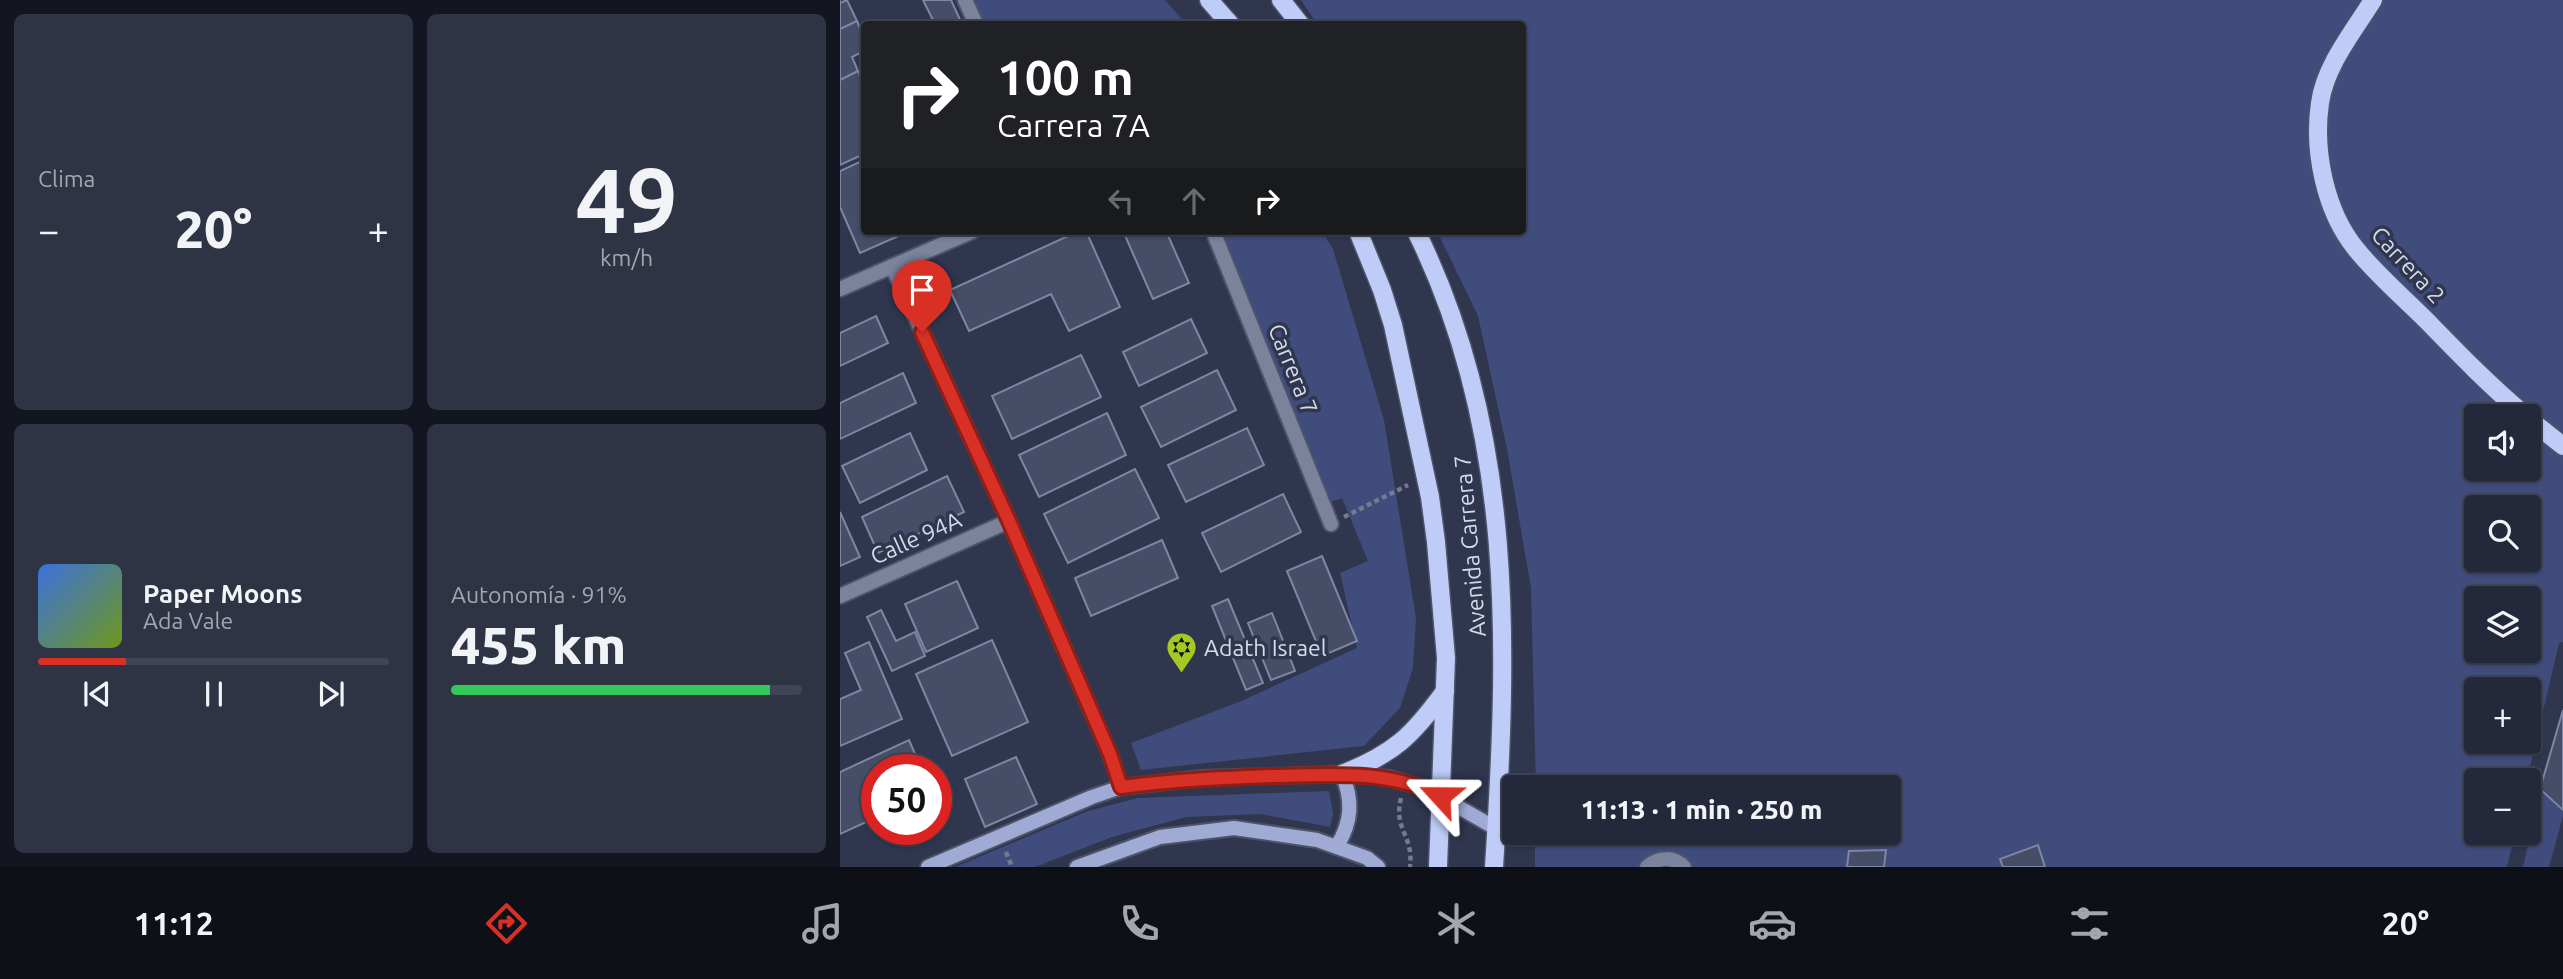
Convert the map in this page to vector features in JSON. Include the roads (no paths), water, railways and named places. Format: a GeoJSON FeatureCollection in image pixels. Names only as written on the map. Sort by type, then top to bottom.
{"type":"FeatureCollection","features":[{"type":"Feature","properties":{"kind":"main road"},"geometry":{"type":"LineString","coordinates":[[1209,0],[1227,21]]}},
{"type":"Feature","properties":{"kind":"main road"},"geometry":{"type":"LineString","coordinates":[[1281,0],[1298,21]]}},
{"type":"Feature","properties":{"kind":"main road","name":"Carrera 2"},"geometry":{"type":"LineString","coordinates":[[2373,0],[2335,61],[2320,102],[2320,155],[2330,202],[2355,248],[2513,404]]}},
{"type":"Feature","properties":{"kind":"main road","name":"Avenida Carrera 7"},"geometry":{"type":"LineString","coordinates":[[1360,235],[1382,290],[1392,325],[1425,477],[1442,595],[1446,658],[1438,867]]}},
{"type":"Feature","properties":{"kind":"main road","name":"Avenida Carrera 7"},"geometry":{"type":"LineString","coordinates":[[1418,235],[1435,272],[1469,376],[1482,428],[1492,490],[1502,586],[1504,644],[1504,698],[1494,867]]}},
{"type":"Feature","properties":{"kind":"main road","name":"Carrera 2"},"geometry":{"type":"LineString","coordinates":[[2541,428],[2563,446]]}},
{"type":"Feature","properties":{"kind":"main road"},"geometry":{"type":"LineString","coordinates":[[1342,774],[1385,754],[1404,741],[1445,691]]}},
{"type":"Feature","properties":{"kind":"main road"},"geometry":{"type":"LineString","coordinates":[[928,867],[1091,797],[1121,787],[1202,778],[1342,774],[1389,778],[1409,782],[1440,796],[1497,829]]}},
{"type":"Feature","properties":{"kind":"main road"},"geometry":{"type":"LineString","coordinates":[[1337,846],[1345,833],[1349,818],[1348,788],[1342,774]]}},
{"type":"Feature","properties":{"kind":"main road"},"geometry":{"type":"LineString","coordinates":[[1077,867],[1160,837],[1234,828],[1288,835],[1337,846],[1367,858],[1378,867]]}},
{"type":"Feature","properties":{"kind":"street"},"geometry":{"type":"LineString","coordinates":[[965,0],[975,21]]}},
{"type":"Feature","properties":{"kind":"street"},"geometry":{"type":"LineString","coordinates":[[842,283],[892,267],[964,235]]}},
{"type":"Feature","properties":{"kind":"street","name":"Carrera 7"},"geometry":{"type":"LineString","coordinates":[[1215,235],[1331,524]]}},
{"type":"Feature","properties":{"kind":"street"},"geometry":{"type":"LineString","coordinates":[[892,267],[1009,521],[1110,754],[1121,787]]}},
{"type":"Feature","properties":{"kind":"street","name":"Calle 94A"},"geometry":{"type":"LineString","coordinates":[[840,596],[1009,521]]}},
{"type":"Feature","properties":{"kind":"street"},"geometry":{"type":"LineString","coordinates":[[1647,867],[1654,861],[1668,859],[1684,867]]}},
{"type":"Feature","properties":{"kind":"place","name":"Adath Israel"},"geometry":{"type":"Point","coordinates":[1181,675]}}]}
